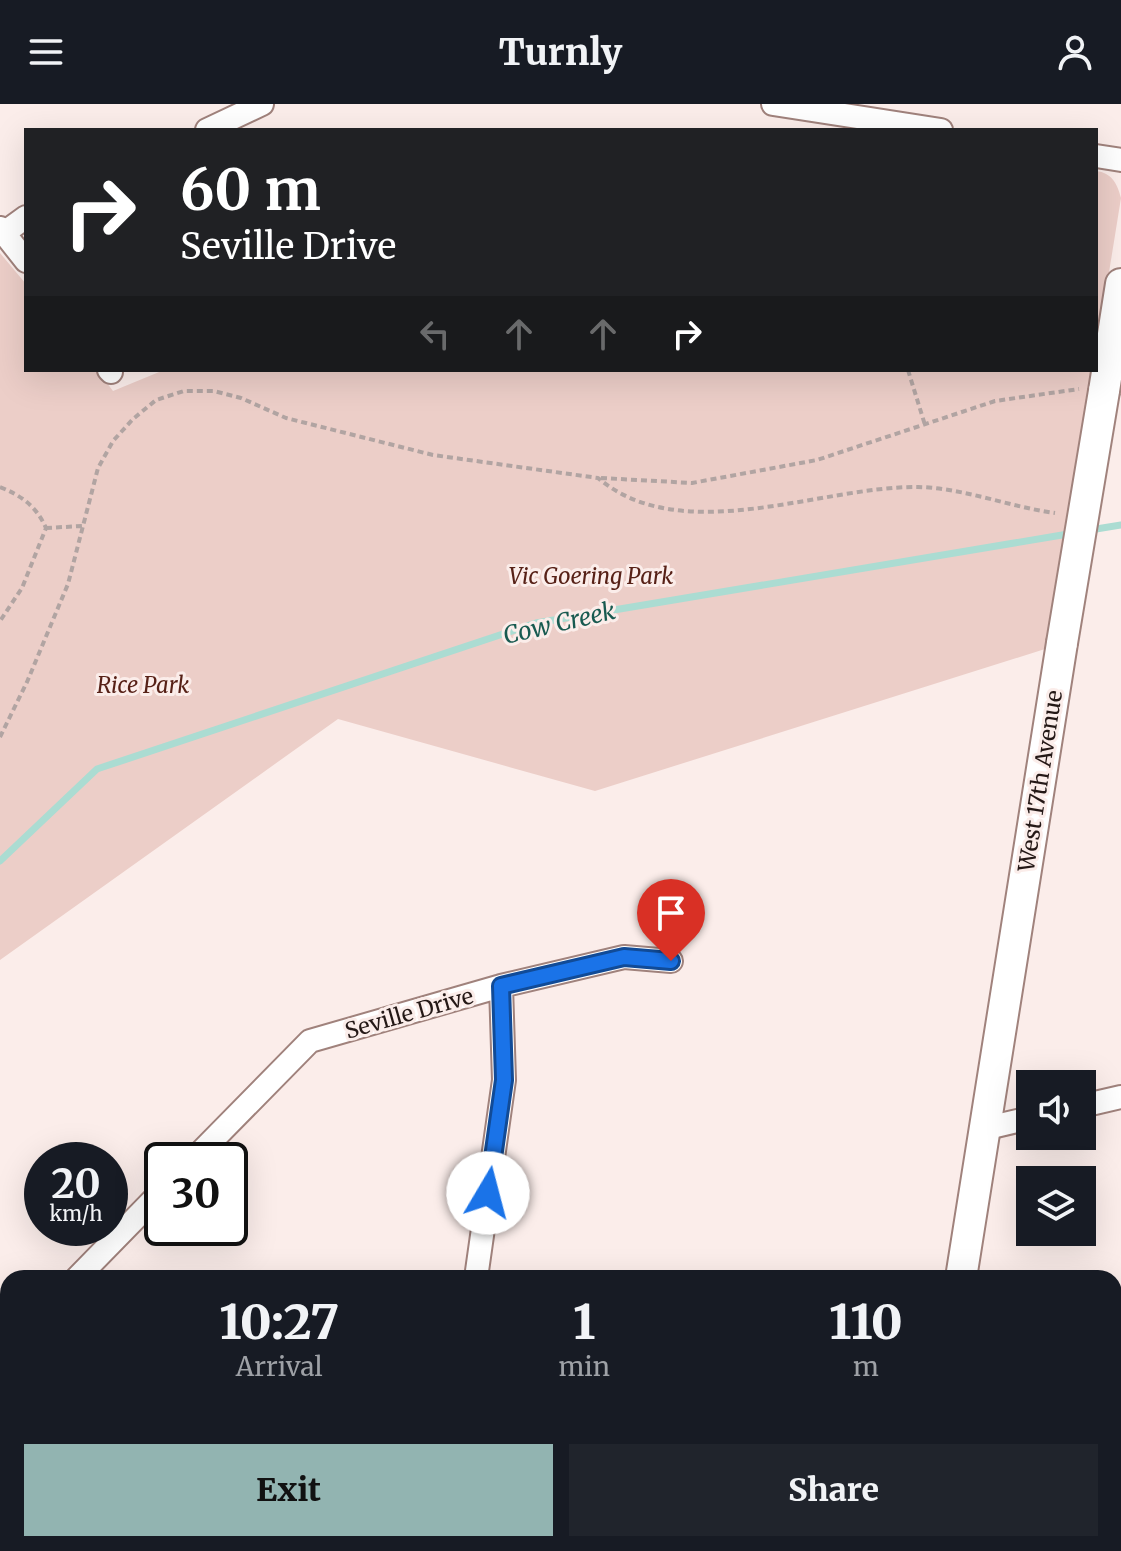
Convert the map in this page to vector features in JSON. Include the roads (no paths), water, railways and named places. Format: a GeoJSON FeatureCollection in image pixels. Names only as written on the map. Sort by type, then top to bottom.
{"type":"FeatureCollection","features":[{"type":"Feature","properties":{"kind":"street"},"geometry":{"type":"LineString","coordinates":[[211,128],[262,104]]}},
{"type":"Feature","properties":{"kind":"street"},"geometry":{"type":"LineString","coordinates":[[773,104],[928,128]]}},
{"type":"Feature","properties":{"kind":"street"},"geometry":{"type":"LineString","coordinates":[[1098,156],[1121,160]]}},
{"type":"Feature","properties":{"kind":"street"},"geometry":{"type":"LineString","coordinates":[[24,218],[2,230],[24,258]]}},
{"type":"Feature","properties":{"kind":"street","name":"West 17th Avenue"},"geometry":{"type":"LineString","coordinates":[[962,1270],[1121,284]]}},
{"type":"Feature","properties":{"kind":"street","name":"Seville Drive"},"geometry":{"type":"LineString","coordinates":[[211,1142],[310,1041],[501,986],[624,957],[671,961]]}},
{"type":"Feature","properties":{"kind":"street"},"geometry":{"type":"LineString","coordinates":[[477,1270],[504,1080],[501,986]]}},
{"type":"Feature","properties":{"kind":"street"},"geometry":{"type":"LineString","coordinates":[[1096,1103],[1121,1097]]}},
{"type":"Feature","properties":{"kind":"street"},"geometry":{"type":"LineString","coordinates":[[983,1129],[1016,1121]]}},
{"type":"Feature","properties":{"kind":"street"},"geometry":{"type":"LineString","coordinates":[[85,1270],[144,1209]]}},
{"type":"Feature","properties":{"kind":"waterway","name":"Cow Creek"},"geometry":{"type":"LineString","coordinates":[[1090,530],[1121,525]]}},
{"type":"Feature","properties":{"kind":"waterway","name":"Cow Creek"},"geometry":{"type":"LineString","coordinates":[[0,861],[97,769],[536,623],[1074,533]]}},
{"type":"Feature","properties":{"kind":"park label","name":"Vic Goering Park"},"geometry":{"type":"Point","coordinates":[591,576]}},
{"type":"Feature","properties":{"kind":"park label","name":"Rice Park"},"geometry":{"type":"Point","coordinates":[143,685]}}]}
